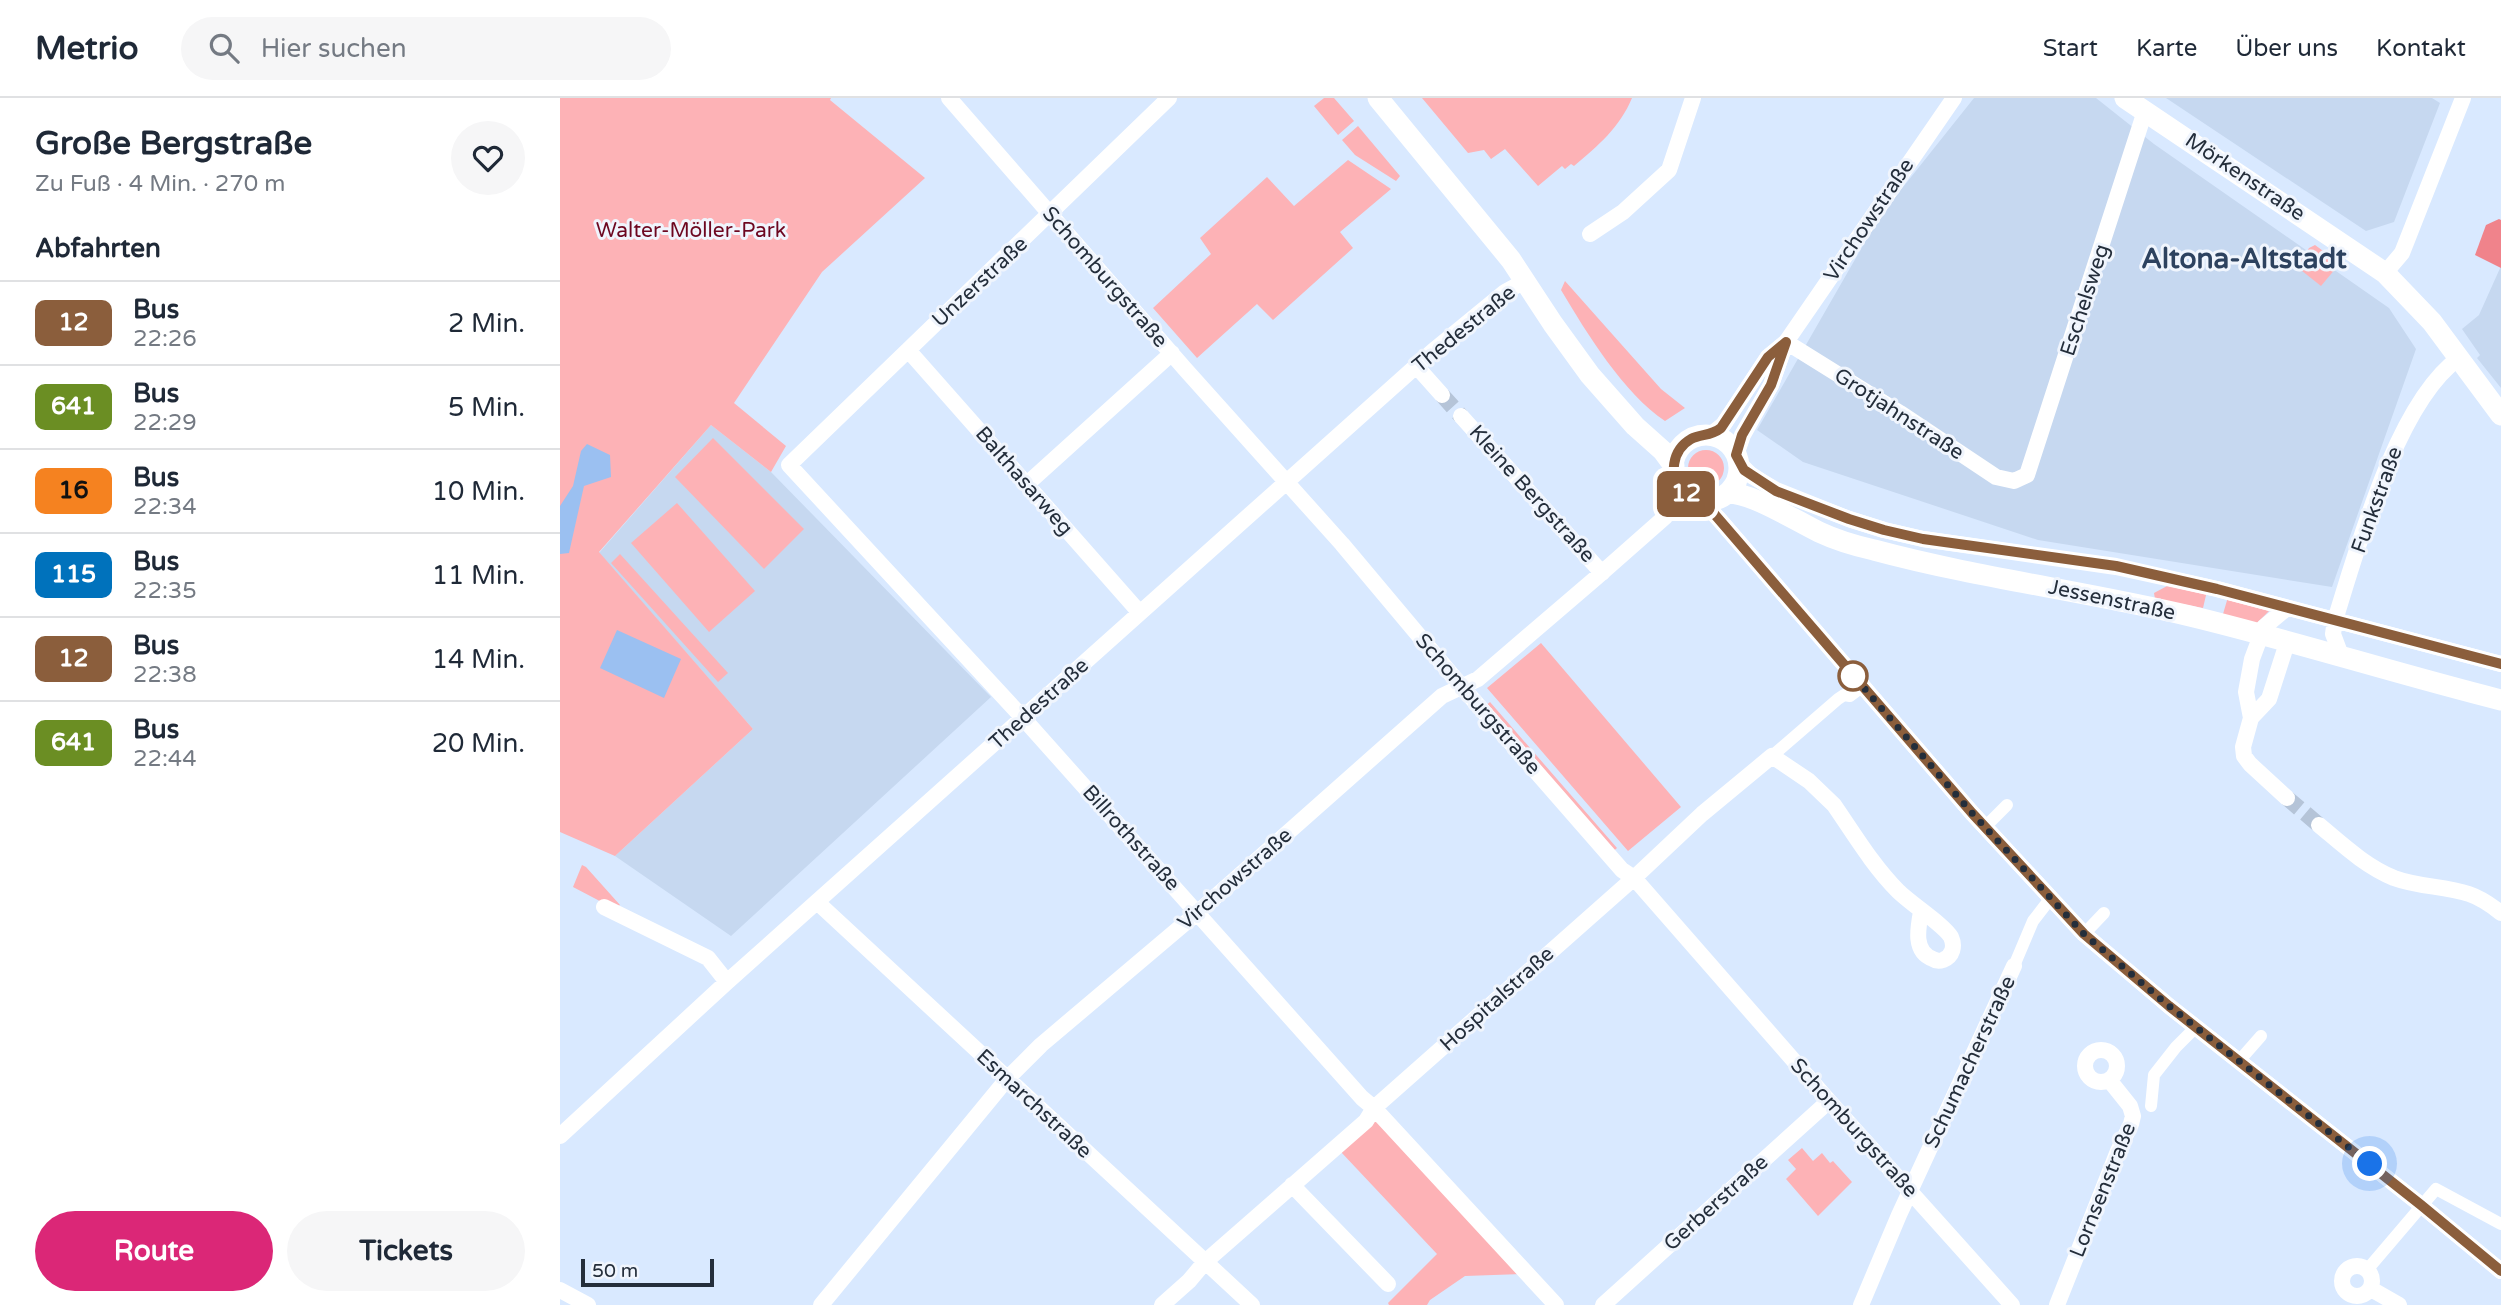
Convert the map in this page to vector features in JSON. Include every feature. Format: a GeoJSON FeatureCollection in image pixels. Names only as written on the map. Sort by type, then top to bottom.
{"type":"FeatureCollection","features":[{"type":"Feature","properties":{"kind":"street","name":"Schomburgstraße"},"geometry":{"type":"LineString","coordinates":[[949,98],[1342,544],[1462,687],[1622,870],[1634,878],[2012,1305]]}},
{"type":"Feature","properties":{"kind":"street","name":"Unzerstraße"},"geometry":{"type":"LineString","coordinates":[[789,465],[1169,98]]}},
{"type":"Feature","properties":{"kind":"street"},"geometry":{"type":"LineString","coordinates":[[1378,98],[1494,239],[1590,375],[1634,426],[1663,451],[1674,466]]}},
{"type":"Feature","properties":{"kind":"street"},"geometry":{"type":"LineString","coordinates":[[1590,234],[1623,212],[1669,170],[1693,98]]}},
{"type":"Feature","properties":{"kind":"street","name":"Virchowstraße"},"geometry":{"type":"LineString","coordinates":[[1737,459],[1742,435],[1771,385],[1786,342],[1954,98]]}},
{"type":"Feature","properties":{"kind":"street","name":"Mörkenstraße"},"geometry":{"type":"LineString","coordinates":[[2125,98],[2385,273],[2411,298],[2501,415]]}},
{"type":"Feature","properties":{"kind":"street"},"geometry":{"type":"LineString","coordinates":[[2385,273],[2402,253],[2463,98]]}},
{"type":"Feature","properties":{"kind":"street","name":"Eschelsweg"},"geometry":{"type":"LineString","coordinates":[[2014,481],[2027,475],[2145,111]]}},
{"type":"Feature","properties":{"kind":"street","name":"Thedestraße"},"geometry":{"type":"LineString","coordinates":[[560,1136],[727,982],[1286,482],[1498,298],[1525,281]]}},
{"type":"Feature","properties":{"kind":"street","name":"Virchowstraße"},"geometry":{"type":"LineString","coordinates":[[1709,436],[1729,418],[1768,357],[1786,342]]}},
{"type":"Feature","properties":{"kind":"street","name":"Grotjahnstraße"},"geometry":{"type":"LineString","coordinates":[[1786,342],[1900,412],[1996,477],[2014,481]]}},
{"type":"Feature","properties":{"kind":"street","name":"Balthasarweg"},"geometry":{"type":"LineString","coordinates":[[908,350],[1140,613]]}},
{"type":"Feature","properties":{"kind":"street"},"geometry":{"type":"LineString","coordinates":[[1027,484],[1172,353]]}},
{"type":"Feature","properties":{"kind":"street","name":"Funkstraße"},"geometry":{"type":"LineString","coordinates":[[2342,658],[2333,635],[2335,620],[2395,446],[2432,385],[2445,368],[2459,358]]}},
{"type":"Feature","properties":{"kind":"street"},"geometry":{"type":"LineString","coordinates":[[1417,367],[1442,395]]}},
{"type":"Feature","properties":{"kind":"street","name":"Kleine Bergstraße"},"geometry":{"type":"LineString","coordinates":[[1461,416],[1602,573]]}},
{"type":"Feature","properties":{"kind":"street"},"geometry":{"type":"LineString","coordinates":[[1709,436],[1722,439],[1737,459],[1737,480],[1727,493],[1716,499],[1700,500],[1691,497],[1681,488],[1675,478],[1674,466],[1677,453],[1685,443],[1696,437],[1709,436]]}},
{"type":"Feature","properties":{"kind":"street","name":"Jessenstraße"},"geometry":{"type":"LineString","coordinates":[[1737,459],[1752,476],[1776,491],[1884,530],[1923,539],[2116,566],[2501,664]]}},
{"type":"Feature","properties":{"kind":"street","name":"Billrothstraße"},"geometry":{"type":"LineString","coordinates":[[789,465],[1023,718],[1362,1098],[1556,1305]]}},
{"type":"Feature","properties":{"kind":"street","name":"Virchowstraße"},"geometry":{"type":"LineString","coordinates":[[821,1305],[1007,1079],[1041,1045],[1197,913],[1442,696],[1478,679],[1602,573],[1665,517],[1676,502],[1681,488]]}},
{"type":"Feature","properties":{"kind":"street","name":"Jessenstraße"},"geometry":{"type":"LineString","coordinates":[[1727,493],[1753,499],[1822,533],[1861,547],[1934,567],[2122,601],[2501,700]]}},
{"type":"Feature","properties":{"kind":"street"},"geometry":{"type":"LineString","coordinates":[[1700,500],[1984,827],[2084,934],[2501,1271]]}},
{"type":"Feature","properties":{"kind":"street"},"geometry":{"type":"LineString","coordinates":[[2287,608],[2264,627],[2252,659],[2246,692],[2251,718],[2244,747],[2244,756],[2287,798]]}},
{"type":"Feature","properties":{"kind":"street"},"geometry":{"type":"LineString","coordinates":[[2251,718],[2269,699],[2287,643]]}},
{"type":"Feature","properties":{"kind":"street","name":"Hospitalstraße"},"geometry":{"type":"LineString","coordinates":[[1162,1305],[1189,1281],[1205,1262],[1366,1121],[1374,1108],[1634,878],[1702,814],[1838,699],[1844,695],[1850,696],[1862,687]]}},
{"type":"Feature","properties":{"kind":"street"},"geometry":{"type":"LineString","coordinates":[[1772,756],[1809,781],[1833,805],[1885,876],[1921,912]]}},
{"type":"Feature","properties":{"kind":"street"},"geometry":{"type":"LineString","coordinates":[[1984,827],[2007,805]]}},
{"type":"Feature","properties":{"kind":"street"},"geometry":{"type":"LineString","coordinates":[[2319,825],[2361,860],[2379,871],[2406,881],[2467,893],[2485,901],[2501,913]]}},
{"type":"Feature","properties":{"kind":"street","name":"Schumacherstraße"},"geometry":{"type":"LineString","coordinates":[[1861,1305],[1899,1215],[2033,921],[2050,899]]}},
{"type":"Feature","properties":{"kind":"street","name":"Esmarchstraße"},"geometry":{"type":"LineString","coordinates":[[817,902],[1252,1305]]}},
{"type":"Feature","properties":{"kind":"street"},"geometry":{"type":"LineString","coordinates":[[604,907],[708,958],[727,982]]}},
{"type":"Feature","properties":{"kind":"street"},"geometry":{"type":"LineString","coordinates":[[2084,934],[2104,913]]}},
{"type":"Feature","properties":{"kind":"street","name":"Lornsenstraße"},"geometry":{"type":"LineString","coordinates":[[2151,1106],[2154,1075],[2196,1027]]}},
{"type":"Feature","properties":{"kind":"street"},"geometry":{"type":"LineString","coordinates":[[2239,1061],[2260,1036]]}},
{"type":"Feature","properties":{"kind":"street","name":"Lornsenstraße"},"geometry":{"type":"LineString","coordinates":[[2057,1305],[2133,1116],[2130,1106],[2110,1081]]}},
{"type":"Feature","properties":{"kind":"street","name":"Gerberstraße"},"geometry":{"type":"LineString","coordinates":[[1603,1305],[1829,1101]]}},
{"type":"Feature","properties":{"kind":"street"},"geometry":{"type":"LineString","coordinates":[[1292,1185],[1388,1284]]}},
{"type":"Feature","properties":{"kind":"street"},"geometry":{"type":"LineString","coordinates":[[2367,1270],[2436,1189],[2501,1224]]}},
{"type":"Feature","properties":{"kind":"street"},"geometry":{"type":"LineString","coordinates":[[2358,1266],[2367,1270],[2372,1279],[2371,1289],[2363,1296],[2343,1299],[2342,1279],[2347,1269],[2358,1266]]}},
{"type":"Feature","properties":{"kind":"street"},"geometry":{"type":"LineString","coordinates":[[2371,1289],[2399,1305]]}},
{"type":"Feature","properties":{"kind":"street"},"geometry":{"type":"LineString","coordinates":[[560,1290],[588,1305]]}},
{"type":"Feature","properties":{"kind":"shaded area"},"geometry":{"type":"Polygon","coordinates":[[[1974,98],[2096,98],[2154,144],[2389,308],[2416,349],[2332,587],[2038,540],[1803,462],[1757,430],[1880,216],[1974,98]]]}},
{"type":"Feature","properties":{"kind":"shaded area"},"geometry":{"type":"Polygon","coordinates":[[[2166,98],[2432,98],[2440,103],[2394,222],[2366,231],[2166,98]]]}},
{"type":"Feature","properties":{"kind":"shaded area"},"geometry":{"type":"Polygon","coordinates":[[[2499,219],[2501,268],[2475,255],[2486,225],[2499,219]]]}},
{"type":"Feature","properties":{"kind":"shaded area"},"geometry":{"type":"Polygon","coordinates":[[[2501,266],[2501,388],[2477,358],[2480,355],[2462,329],[2479,315],[2501,266]]]}},
{"type":"Feature","properties":{"kind":"shaded area"},"geometry":{"type":"Polygon","coordinates":[[[711,425],[771,472],[991,697],[731,936],[615,856],[753,729],[599,553],[711,425]]]}},
{"type":"Feature","properties":{"kind":"green space","name":"Walter-Möller-Park"},"geometry":{"type":"Polygon","coordinates":[[[560,98],[831,98],[830,100],[925,178],[822,272],[734,403],[786,446],[771,472],[711,425],[599,552],[753,729],[615,856],[560,832],[560,98]]]}},
{"type":"Feature","properties":{"kind":"green space"},"geometry":{"type":"Polygon","coordinates":[[[1324,98],[1334,98],[1354,121],[1338,135],[1314,106],[1324,98]]]}},
{"type":"Feature","properties":{"kind":"green space"},"geometry":{"type":"Polygon","coordinates":[[[1422,98],[1632,98],[1615,127],[1600,143],[1574,166],[1571,164],[1565,169],[1562,166],[1538,186],[1505,149],[1491,159],[1484,150],[1468,153],[1422,98]]]}},
{"type":"Feature","properties":{"kind":"green space"},"geometry":{"type":"Polygon","coordinates":[[[1358,126],[1400,176],[1396,181],[1355,155],[1342,140],[1358,126]]]}},
{"type":"Feature","properties":{"kind":"green space"},"geometry":{"type":"Polygon","coordinates":[[[1348,160],[1391,189],[1340,232],[1353,248],[1273,320],[1257,304],[1197,358],[1153,308],[1211,254],[1200,238],[1267,177],[1294,206],[1348,160]]]}},
{"type":"Feature","properties":{"kind":"green space"},"geometry":{"type":"Polygon","coordinates":[[[2315,245],[2334,259],[2336,268],[2321,286],[2297,267],[2309,248],[2315,245]]]}},
{"type":"Feature","properties":{"kind":"green space"},"geometry":{"type":"Polygon","coordinates":[[[1565,281],[1661,389],[1685,408],[1665,421],[1635,395],[1607,361],[1571,307],[1561,290],[1565,281]]]}},
{"type":"Feature","properties":{"kind":"green space"},"geometry":{"type":"Polygon","coordinates":[[[713,438],[804,529],[764,569],[675,477],[713,438]]]}},
{"type":"Feature","properties":{"kind":"green space"},"geometry":{"type":"Polygon","coordinates":[[[1706,450],[1719,455],[1724,468],[1719,481],[1706,486],[1693,481],[1688,468],[1693,455],[1706,450]]]}},
{"type":"Feature","properties":{"kind":"green space"},"geometry":{"type":"Polygon","coordinates":[[[677,503],[755,591],[709,632],[631,543],[677,503]]]}},
{"type":"Feature","properties":{"kind":"green space"},"geometry":{"type":"Polygon","coordinates":[[[620,554],[728,673],[718,682],[611,563],[620,554]]]}},
{"type":"Feature","properties":{"kind":"green space"},"geometry":{"type":"Polygon","coordinates":[[[2169,585],[2207,591],[2203,608],[2155,599],[2154,593],[2169,585]]]}},
{"type":"Feature","properties":{"kind":"green space"},"geometry":{"type":"Polygon","coordinates":[[[2228,597],[2265,607],[2269,611],[2255,625],[2223,614],[2228,597]]]}},
{"type":"Feature","properties":{"kind":"green space"},"geometry":{"type":"Polygon","coordinates":[[[1541,643],[1681,807],[1628,851],[1487,688],[1541,643]]]}},
{"type":"Feature","properties":{"kind":"green space"},"geometry":{"type":"Polygon","coordinates":[[[1490,702],[1617,848],[1610,854],[1483,708],[1490,702]]]}},
{"type":"Feature","properties":{"kind":"green space"},"geometry":{"type":"Polygon","coordinates":[[[582,865],[620,905],[615,909],[573,887],[582,865]]]}},
{"type":"Feature","properties":{"kind":"green space"},"geometry":{"type":"Polygon","coordinates":[[[1378,1118],[1522,1274],[1465,1276],[1430,1300],[1427,1305],[1389,1305],[1437,1254],[1341,1152],[1378,1118]]]}},
{"type":"Feature","properties":{"kind":"green space"},"geometry":{"type":"Polygon","coordinates":[[[1802,1148],[1813,1161],[1822,1153],[1852,1182],[1818,1216],[1786,1179],[1796,1169],[1788,1160],[1802,1148]]]}},
{"type":"Feature","properties":{"kind":"water"},"geometry":{"type":"Polygon","coordinates":[[[587,444],[610,455],[611,477],[584,486],[569,553],[560,554],[560,506],[573,486],[581,451],[587,444]]]}},
{"type":"Feature","properties":{"kind":"water"},"geometry":{"type":"Polygon","coordinates":[[[617,630],[681,659],[664,698],[600,668],[617,630]]]}},
{"type":"Feature","properties":{"kind":"tunnel"},"geometry":{"type":"LineString","coordinates":[[1442,395],[1461,416]]}},
{"type":"Feature","properties":{"kind":"tunnel"},"geometry":{"type":"LineString","coordinates":[[2287,798],[2319,825]]}},
{"type":"Feature","properties":{"kind":"bus line","name":"12"},"geometry":{"type":"LineString","coordinates":[[2501,664],[2217,589],[2116,566],[1923,539],[1884,530],[1776,491],[1744,470],[1736,455],[1742,435],[1771,385],[1786,342],[1768,357],[1721,428],[1709,436],[1688,441],[1675,458],[1674,470],[1678,485],[1686,494],[1700,500],[1710,509],[1972,813],[2084,934],[2169,1006],[2501,1271]]}},
{"type":"Feature","properties":{"kind":"district","name":"Altona-Altstadt"},"geometry":{"type":"Point","coordinates":[2244,259]}},
{"type":"Feature","properties":{"kind":"route"},"geometry":{"type":"LineString","coordinates":[[1853,676],[1851,673],[1972,813],[2084,934],[2169,1006],[2370,1164]]}}]}
